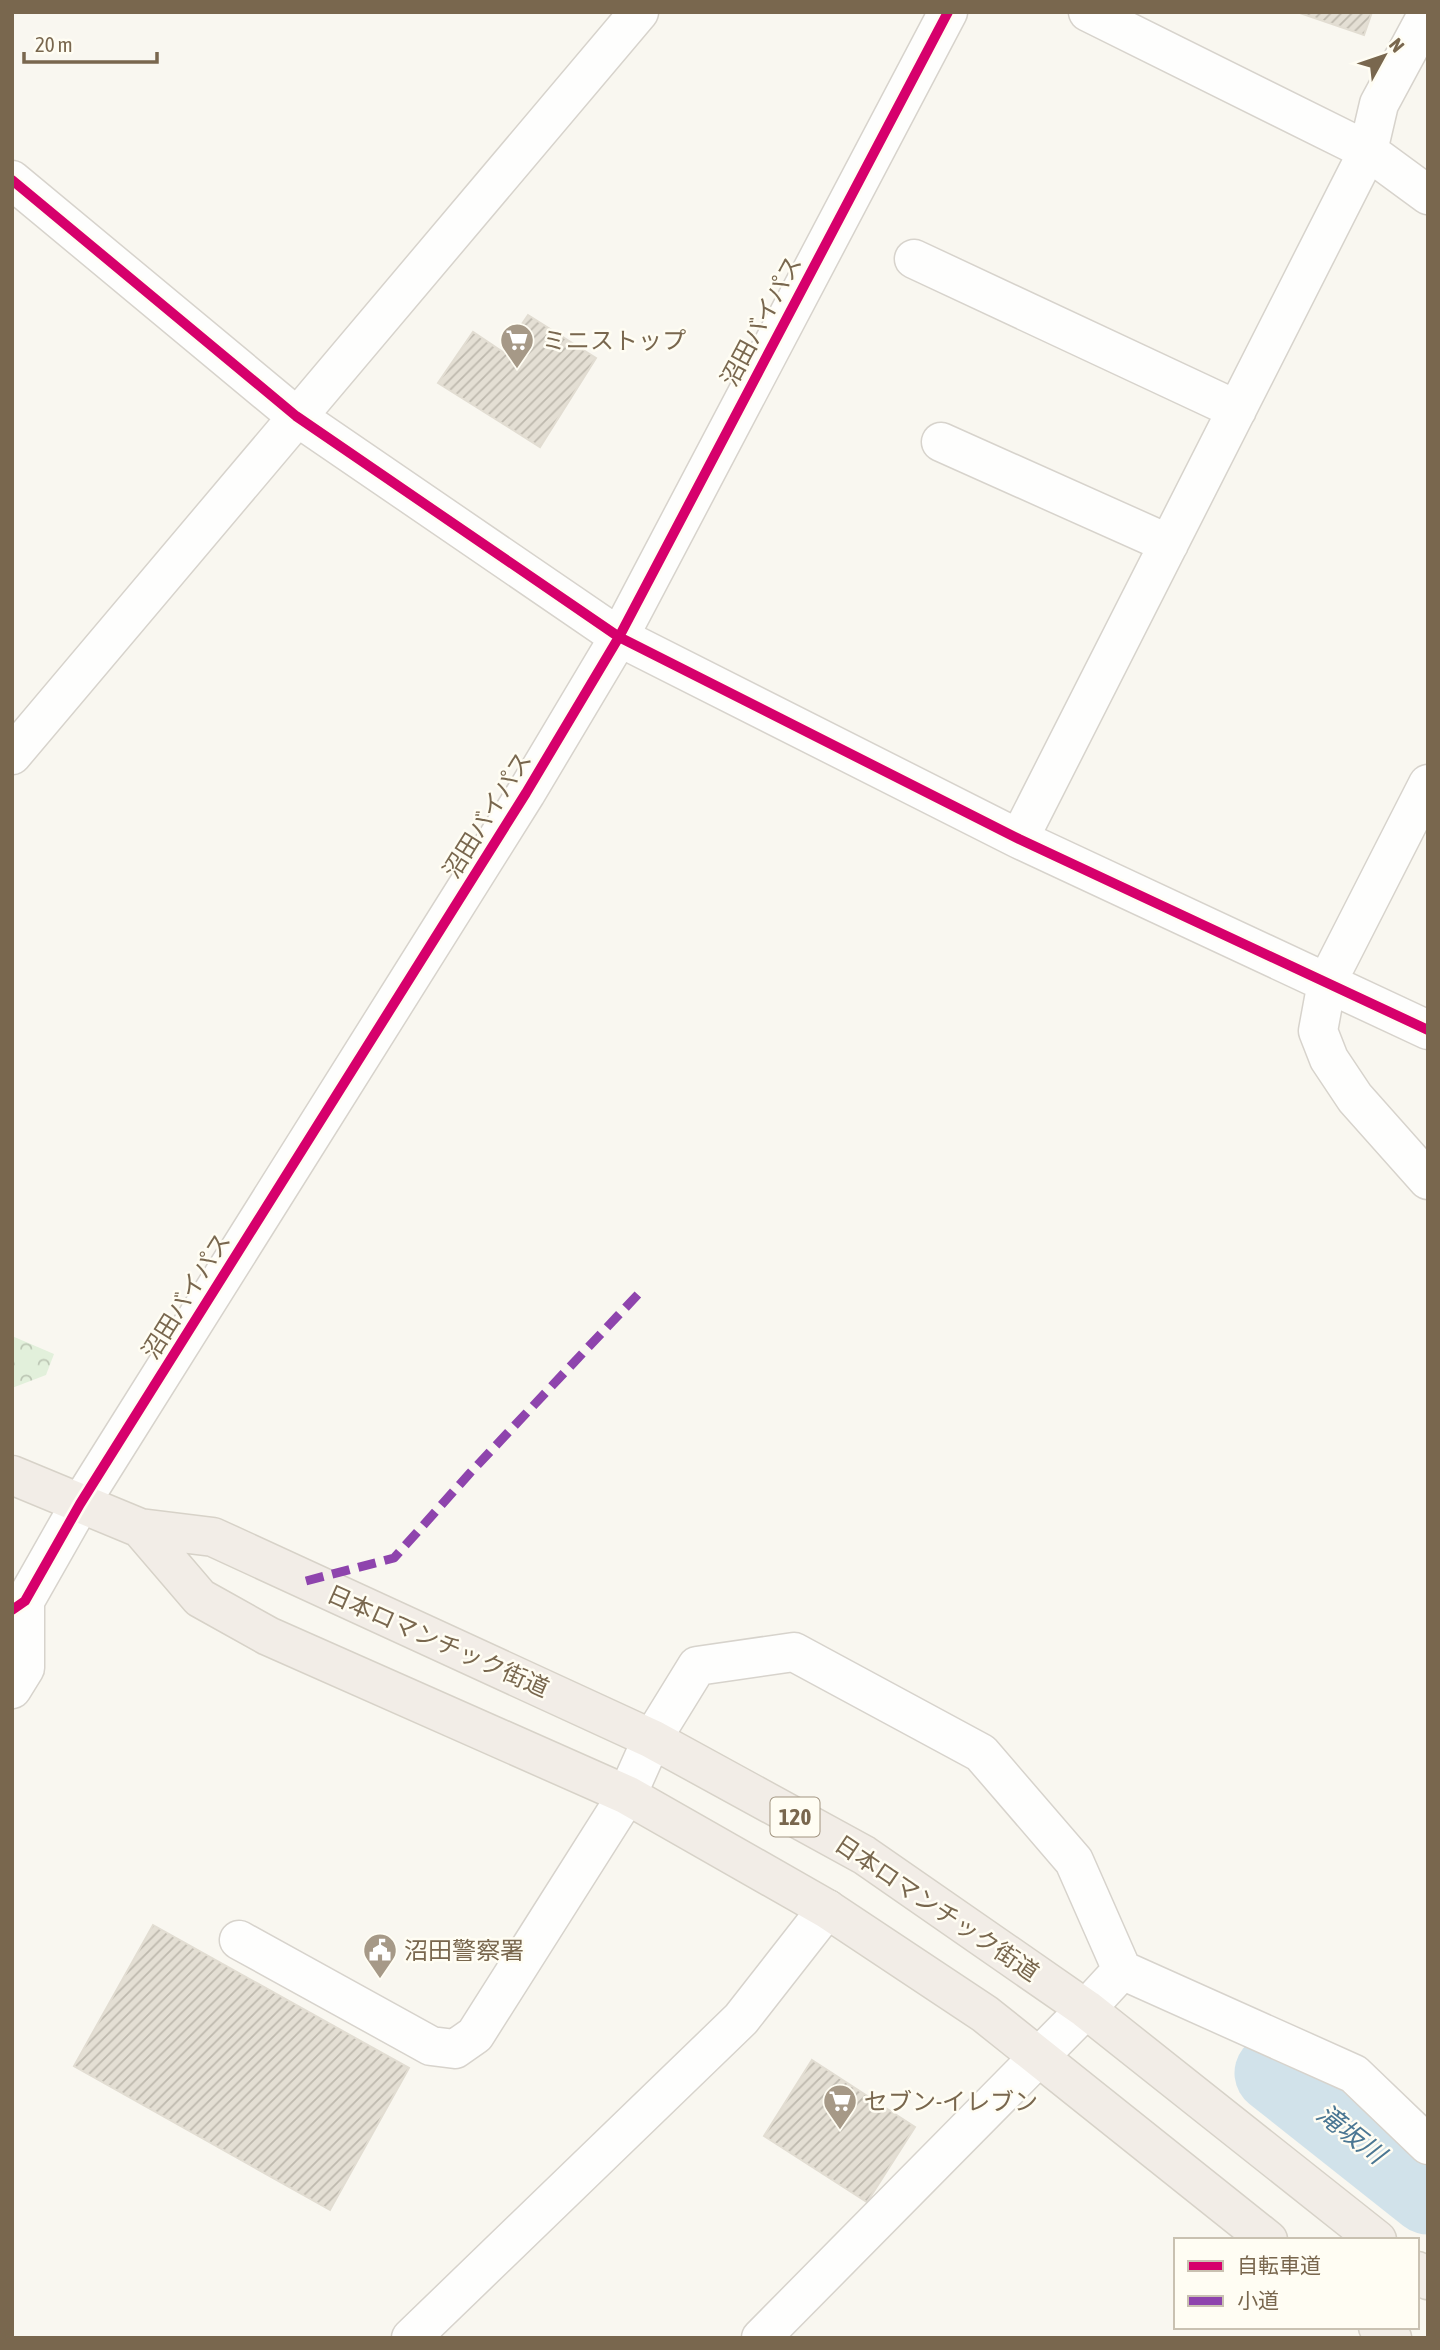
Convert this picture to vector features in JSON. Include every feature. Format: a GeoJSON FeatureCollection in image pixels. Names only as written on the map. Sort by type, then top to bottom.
{"type":"FeatureCollection","features":[{"type":"Feature","properties":{"kind":"highway","name":"日本ロマンチック街道"},"geometry":{"type":"LineString","coordinates":[[12,1475],[140,1528],[214,1537],[652,1739],[864,1855],[1086,2009],[1374,2238]]}},
{"type":"Feature","properties":{"kind":"highway","name":"日本ロマンチック街道"},"geometry":{"type":"LineString","coordinates":[[140,1528],[200,1598],[268,1636],[627,1794],[827,1909],[985,2014],[1265,2238]]}},
{"type":"Feature","properties":{"kind":"street"},"geometry":{"type":"LineString","coordinates":[[12,755],[639,12]]}},
{"type":"Feature","properties":{"kind":"street","name":"沼田バイパス"},"geometry":{"type":"LineString","coordinates":[[12,1689],[25,1668],[19,1605],[526,793],[619,637],[947,12]]}},
{"type":"Feature","properties":{"kind":"street"},"geometry":{"type":"LineString","coordinates":[[1088,12],[1368,151],[1428,195]]}},
{"type":"Feature","properties":{"kind":"street"},"geometry":{"type":"LineString","coordinates":[[1019,839],[1368,151],[1379,104],[1428,13]]}},
{"type":"Feature","properties":{"kind":"street"},"geometry":{"type":"LineString","coordinates":[[20,199],[296,416],[619,637],[1019,839],[1428,1030]]}},
{"type":"Feature","properties":{"kind":"street"},"geometry":{"type":"LineString","coordinates":[[914,259],[1237,410]]}},
{"type":"Feature","properties":{"kind":"street"},"geometry":{"type":"LineString","coordinates":[[941,442],[1169,544]]}},
{"type":"Feature","properties":{"kind":"street"},"geometry":{"type":"LineString","coordinates":[[1428,784],[1327,982],[1318,1031],[1329,1059],[1355,1098],[1428,1180]]}},
{"type":"Feature","properties":{"kind":"street"},"geometry":{"type":"LineString","coordinates":[[239,1940],[432,2046],[455,2049],[475,2035],[627,1794],[652,1739],[697,1666],[794,1652],[981,1754],[1074,1861],[1122,1970],[1354,2074],[1428,2145]]}},
{"type":"Feature","properties":{"kind":"street"},"geometry":{"type":"LineString","coordinates":[[411,2338],[741,2019],[827,1909]]}},
{"type":"Feature","properties":{"kind":"street"},"geometry":{"type":"LineString","coordinates":[[761,2338],[1122,1970]]}},
{"type":"Feature","properties":{"kind":"green space"},"geometry":{"type":"Polygon","coordinates":[[[12,1336],[54,1354],[46,1375],[12,1388],[12,1336]]]}},
{"type":"Feature","properties":{"kind":"building"},"geometry":{"type":"Polygon","coordinates":[[[1297,12],[1372,12],[1364,35],[1297,12]]]}},
{"type":"Feature","properties":{"kind":"building","name":"ミニストップ"},"geometry":{"type":"Polygon","coordinates":[[[528,315],[596,358],[540,447],[438,383],[473,332],[503,352],[528,315]]]}},
{"type":"Feature","properties":{"kind":"building"},"geometry":{"type":"Polygon","coordinates":[[[153,1925],[409,2068],[330,2210],[74,2066],[153,1925]]]}},
{"type":"Feature","properties":{"kind":"building","name":"セブン-イレブン"},"geometry":{"type":"Polygon","coordinates":[[[812,2060],[915,2127],[867,2202],[764,2136],[812,2060]]]}},
{"type":"Feature","properties":{"kind":"waterway","name":"滝坂川"},"geometry":{"type":"LineString","coordinates":[[1274,2073],[1428,2195]]}},
{"type":"Feature","properties":{"kind":"marked path"},"geometry":{"type":"LineString","coordinates":[[306,1581],[394,1558],[643,1289]]}},
{"type":"Feature","properties":{"kind":"cycle path"},"geometry":{"type":"LineString","coordinates":[[12,1610],[25,1601],[80,1504],[526,793],[619,637],[948,12]]}},
{"type":"Feature","properties":{"kind":"cycle path"},"geometry":{"type":"LineString","coordinates":[[12,180],[296,416],[619,637],[1019,839],[1428,1030]]}},
{"type":"Feature","properties":{"kind":"place","name":"ミニストップ"},"geometry":{"type":"Point","coordinates":[517,370]}},
{"type":"Feature","properties":{"kind":"place","name":"沼田警察署"},"geometry":{"type":"Point","coordinates":[380,1980]}},
{"type":"Feature","properties":{"kind":"place","name":"セブン-イレブン"},"geometry":{"type":"Point","coordinates":[840,2131]}}]}
